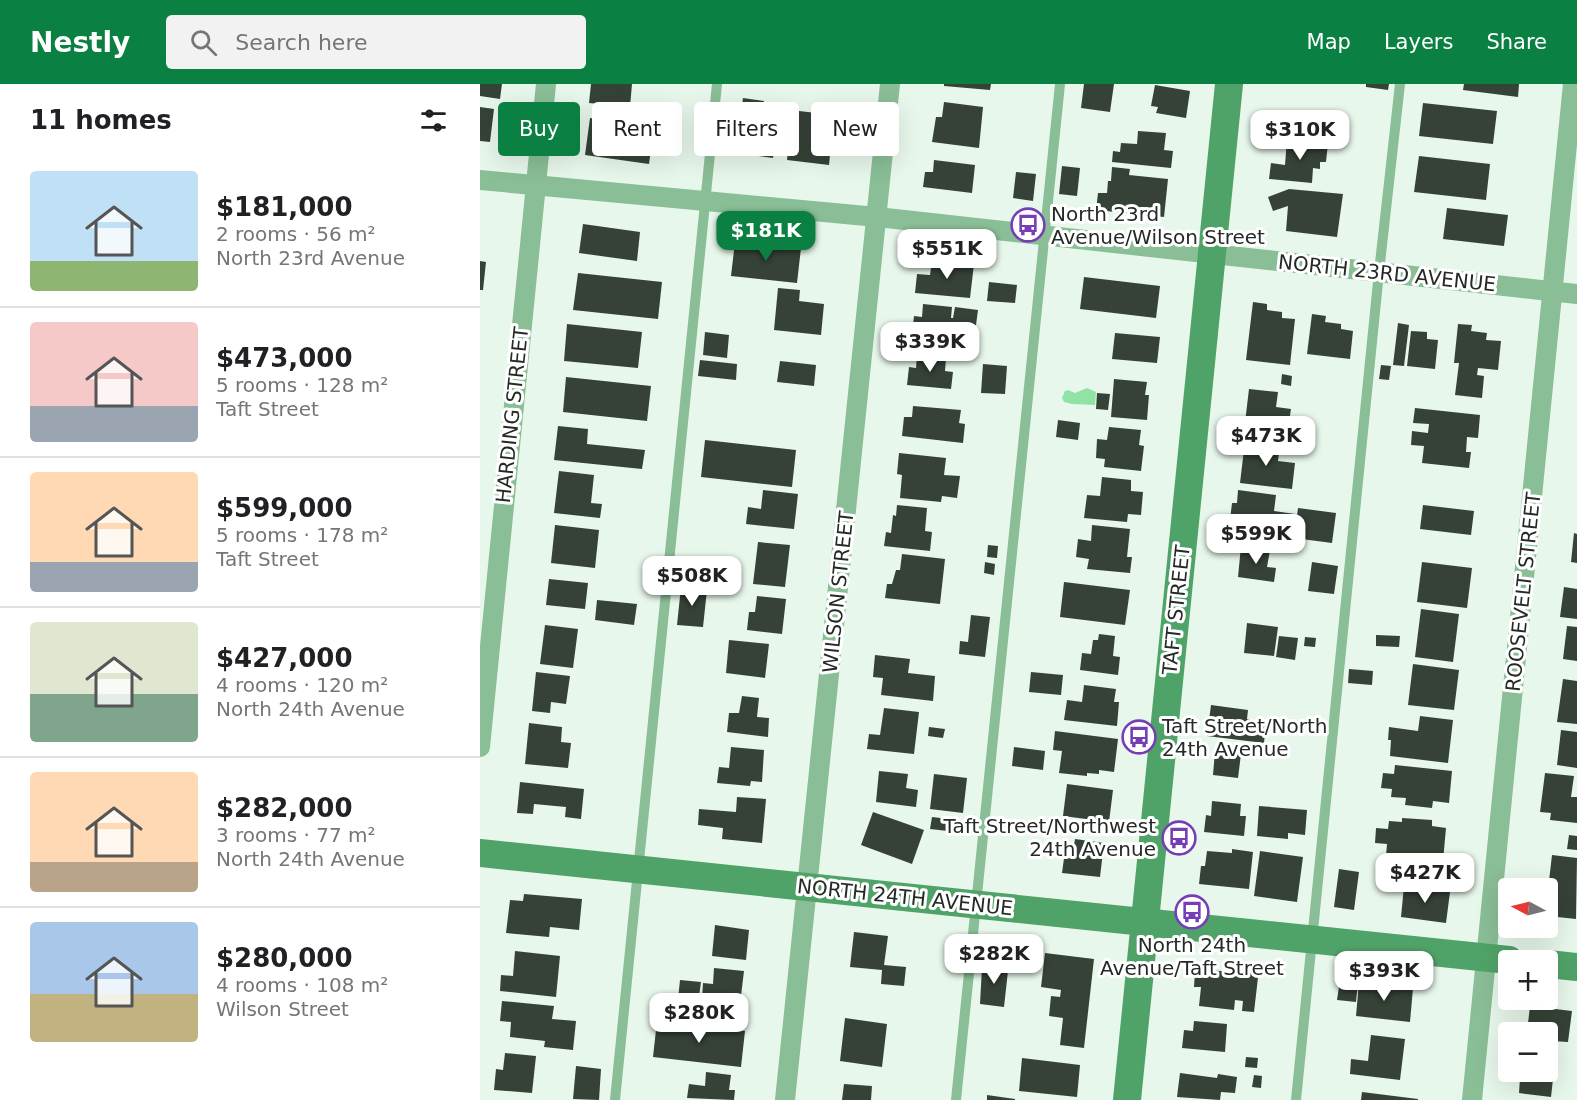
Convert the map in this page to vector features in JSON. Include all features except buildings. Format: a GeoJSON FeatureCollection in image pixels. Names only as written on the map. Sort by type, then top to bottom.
{"type":"FeatureCollection","features":[{"type":"Feature","properties":{"kind":"street","name":"HARDING STREET"},"geometry":{"type":"LineString","coordinates":[[480,747],[546,84]]}},
{"type":"Feature","properties":{"kind":"street","name":"WILSON STREET"},"geometry":{"type":"LineString","coordinates":[[785,1100],[890,84]]}},
{"type":"Feature","properties":{"kind":"street","name":"TAFT STREET"},"geometry":{"type":"LineString","coordinates":[[1127,1100],[1229,84]]}},
{"type":"Feature","properties":{"kind":"street","name":"ROOSEVELT STREET"},"geometry":{"type":"LineString","coordinates":[[1499,950],[1553,291],[1573,84]]}},
{"type":"Feature","properties":{"kind":"street","name":"NORTH 23RD AVENUE"},"geometry":{"type":"LineString","coordinates":[[480,180],[877,217],[1577,294]]}},
{"type":"Feature","properties":{"kind":"street","name":"NORTH 24TH AVENUE"},"geometry":{"type":"LineString","coordinates":[[480,853],[1498,959]]}},
{"type":"Feature","properties":{"kind":"street","name":"ROOSEVELT STREET"},"geometry":{"type":"LineString","coordinates":[[1472,1100],[1498,959]]}},
{"type":"Feature","properties":{"kind":"street"},"geometry":{"type":"LineString","coordinates":[[1558,965],[1577,967]]}},
{"type":"Feature","properties":{"kind":"lane"},"geometry":{"type":"LineString","coordinates":[[615,1100],[717,84]]}},
{"type":"Feature","properties":{"kind":"lane"},"geometry":{"type":"LineString","coordinates":[[956,1100],[1060,84]]}},
{"type":"Feature","properties":{"kind":"lane"},"geometry":{"type":"LineString","coordinates":[[1296,1100],[1378,272],[1400,84]]}},
{"type":"Feature","properties":{"kind":"shaded area"},"geometry":{"type":"Polygon","coordinates":[[[1087,388],[1096,392],[1095,405],[1072,404],[1064,402],[1062,398],[1065,391],[1075,393],[1087,388]]]}},
{"type":"Feature","properties":{"kind":"place","name":"North 23rd Avenue/Wilson Street"},"geometry":{"type":"Point","coordinates":[1028,225]}},
{"type":"Feature","properties":{"kind":"place","name":"Taft Street/North 24th Avenue"},"geometry":{"type":"Point","coordinates":[1139,737]}},
{"type":"Feature","properties":{"kind":"place","name":"Taft Street/Northwest 24th Avenue"},"geometry":{"type":"Point","coordinates":[1179,838]}},
{"type":"Feature","properties":{"kind":"place","name":"North 24th Avenue/Taft Street"},"geometry":{"type":"Point","coordinates":[1192,912]}}]}
